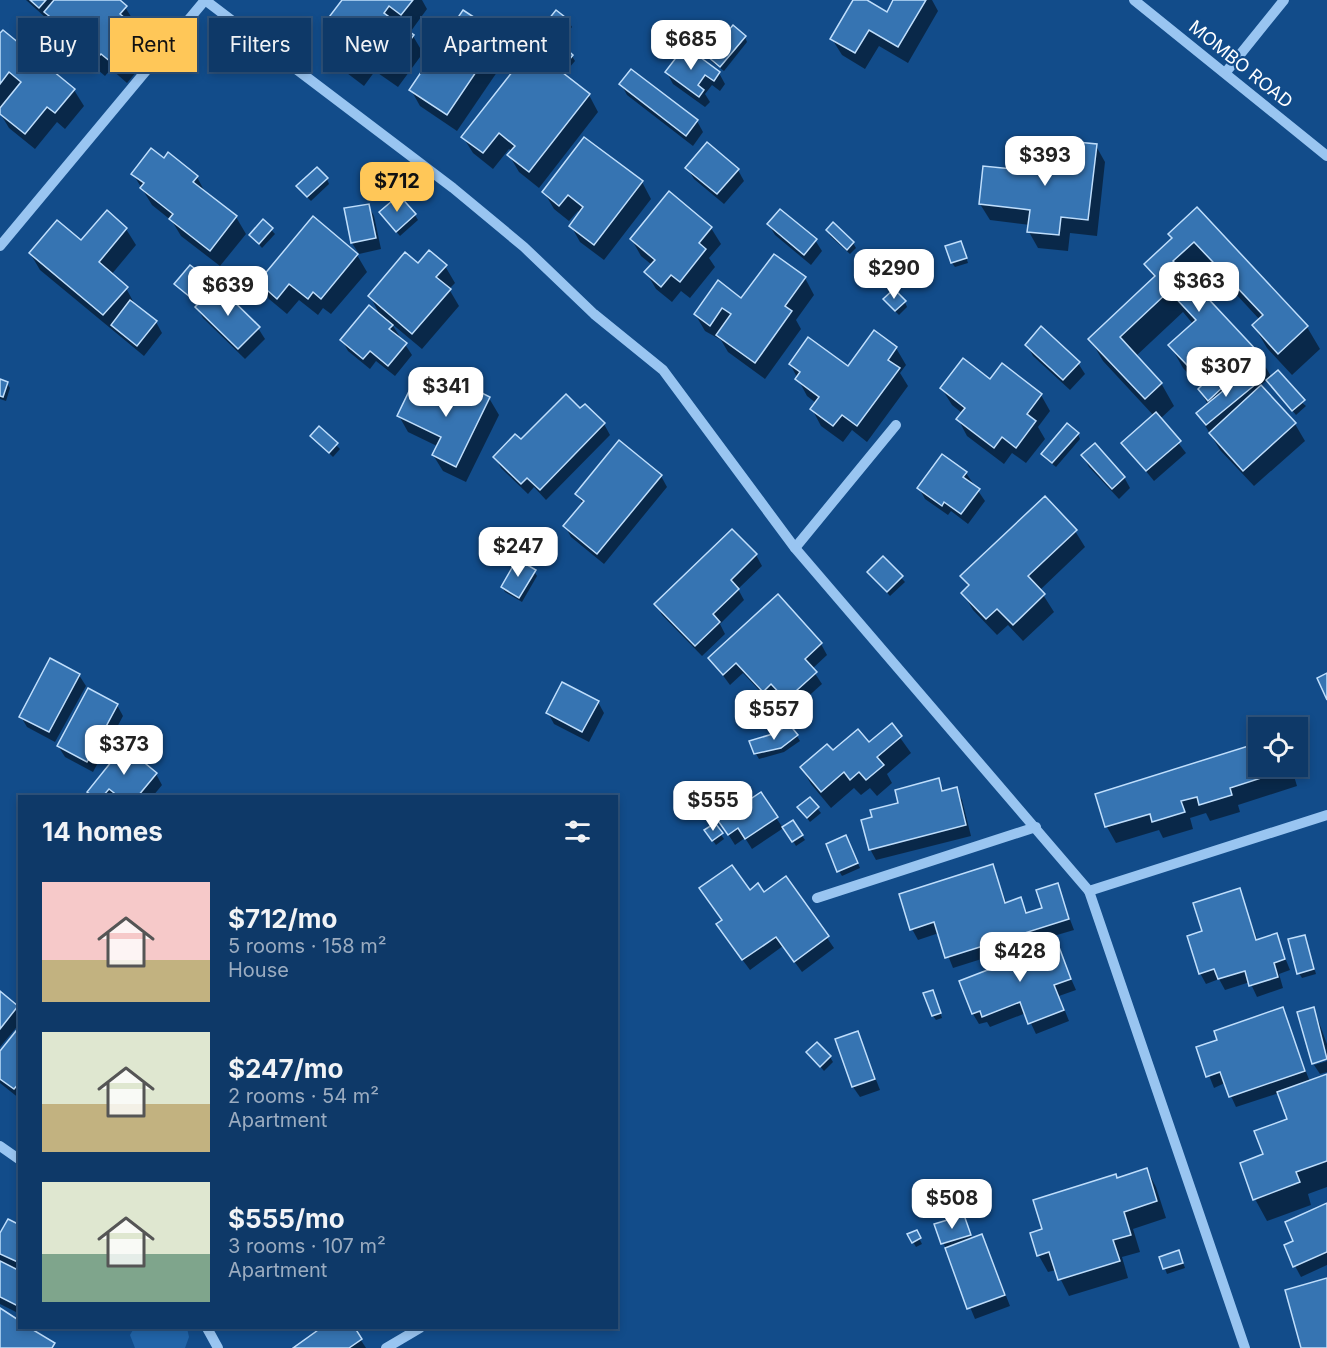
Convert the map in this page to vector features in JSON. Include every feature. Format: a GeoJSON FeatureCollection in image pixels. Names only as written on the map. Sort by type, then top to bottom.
{"type":"FeatureCollection","features":[{"type":"Feature","properties":{"kind":"street"},"geometry":{"type":"LineString","coordinates":[[0,246],[205,0],[453,188],[524,247],[594,314],[663,370],[795,548],[1089,891],[1245,1348]]}},
{"type":"Feature","properties":{"kind":"street","name":"MOMBO ROAD"},"geometry":{"type":"LineString","coordinates":[[1134,0],[1226,72],[1327,156]]}},
{"type":"Feature","properties":{"kind":"street"},"geometry":{"type":"LineString","coordinates":[[1226,72],[1284,0]]}},
{"type":"Feature","properties":{"kind":"street"},"geometry":{"type":"LineString","coordinates":[[795,548],[896,425]]}},
{"type":"Feature","properties":{"kind":"street"},"geometry":{"type":"LineString","coordinates":[[1089,891],[1327,815]]}},
{"type":"Feature","properties":{"kind":"street"},"geometry":{"type":"LineString","coordinates":[[817,898],[1036,827]]}},
{"type":"Feature","properties":{"kind":"street"},"geometry":{"type":"LineString","coordinates":[[1,1151],[18,1159]]}},
{"type":"Feature","properties":{"kind":"street"},"geometry":{"type":"LineString","coordinates":[[208,1329],[218,1348]]}},
{"type":"Feature","properties":{"kind":"street"},"geometry":{"type":"LineString","coordinates":[[386,1348],[418,1329]]}},
{"type":"Feature","properties":{"kind":"shaded area"},"geometry":{"type":"Polygon","coordinates":[[[133,1329],[187,1329],[189,1337],[185,1348],[135,1348],[130,1335],[133,1329]]]}},
{"type":"Feature","properties":{"kind":"building"},"geometry":{"type":"Polygon","coordinates":[[[30,0],[46,0],[39,8],[30,0]]]}},
{"type":"Feature","properties":{"kind":"building"},"geometry":{"type":"Polygon","coordinates":[[[54,0],[120,0],[127,6],[120,14],[125,18],[110,18],[110,61],[101,54],[98,57],[98,18],[52,18],[44,12],[54,0]]]}},
{"type":"Feature","properties":{"kind":"building"},"geometry":{"type":"Polygon","coordinates":[[[342,0],[413,0],[401,15],[389,6],[384,13],[391,18],[328,18],[342,0]]]}},
{"type":"Feature","properties":{"kind":"building"},"geometry":{"type":"Polygon","coordinates":[[[853,0],[867,0],[887,12],[893,0],[926,0],[898,47],[869,30],[855,53],[830,39],[853,0]]]}},
{"type":"Feature","properties":{"kind":"building"},"geometry":{"type":"Polygon","coordinates":[[[463,10],[475,18],[458,18],[463,10]]]}},
{"type":"Feature","properties":{"kind":"building"},"geometry":{"type":"Polygon","coordinates":[[[556,10],[566,18],[550,18],[556,10]]]}},
{"type":"Feature","properties":{"kind":"building"},"geometry":{"type":"Polygon","coordinates":[[[733,25],[746,36],[720,67],[707,56],[733,25]]]}},
{"type":"Feature","properties":{"kind":"building"},"geometry":{"type":"Polygon","coordinates":[[[3,30],[18,42],[18,72],[54,72],[75,89],[55,113],[47,107],[25,134],[0,114],[0,108],[21,82],[9,72],[0,84],[0,33],[3,30]]]}},
{"type":"Feature","properties":{"kind":"building"},"geometry":{"type":"Polygon","coordinates":[[[685,46],[720,72],[714,81],[705,75],[698,85],[704,90],[699,97],[665,72],[685,46]]]}},
{"type":"Feature","properties":{"kind":"building"},"geometry":{"type":"Polygon","coordinates":[[[631,69],[698,120],[686,136],[619,84],[631,69]]]}},
{"type":"Feature","properties":{"kind":"building"},"geometry":{"type":"Polygon","coordinates":[[[422,71],[476,72],[447,115],[409,90],[422,71]]]}},
{"type":"Feature","properties":{"kind":"building"},"geometry":{"type":"Polygon","coordinates":[[[512,72],[562,72],[590,94],[529,172],[507,155],[515,146],[499,133],[483,153],[461,137],[512,72]]]}},
{"type":"Feature","properties":{"kind":"building"},"geometry":{"type":"Polygon","coordinates":[[[584,137],[643,181],[594,245],[569,226],[583,207],[568,195],[559,206],[542,192],[584,137]]]}},
{"type":"Feature","properties":{"kind":"building"},"geometry":{"type":"Polygon","coordinates":[[[1066,141],[1097,144],[1088,220],[1061,217],[1059,235],[1027,232],[1030,210],[979,204],[983,166],[1022,170],[1024,154],[1064,158],[1066,141]]]}},
{"type":"Feature","properties":{"kind":"building"},"geometry":{"type":"Polygon","coordinates":[[[707,142],[739,169],[717,194],[685,168],[707,142]]]}},
{"type":"Feature","properties":{"kind":"building"},"geometry":{"type":"Polygon","coordinates":[[[151,148],[164,158],[168,152],[198,176],[193,182],[237,216],[210,251],[169,219],[173,214],[140,188],[144,183],[131,174],[151,148]]]}},
{"type":"Feature","properties":{"kind":"building"},"geometry":{"type":"Polygon","coordinates":[[[317,167],[328,178],[307,197],[296,186],[317,167]]]}},
{"type":"Feature","properties":{"kind":"building"},"geometry":{"type":"Polygon","coordinates":[[[669,191],[712,227],[699,243],[706,249],[680,282],[671,275],[661,287],[644,272],[655,260],[630,239],[669,191]]]}},
{"type":"Feature","properties":{"kind":"building"},"geometry":{"type":"Polygon","coordinates":[[[399,195],[416,214],[396,232],[379,212],[399,195]]]}},
{"type":"Feature","properties":{"kind":"building"},"geometry":{"type":"Polygon","coordinates":[[[369,204],[376,238],[351,243],[344,208],[369,204]]]}},
{"type":"Feature","properties":{"kind":"building"},"geometry":{"type":"Polygon","coordinates":[[[1197,207],[1308,326],[1278,354],[1252,325],[1263,315],[1194,242],[1173,261],[1259,353],[1208,401],[1198,389],[1204,383],[1168,345],[1196,320],[1169,291],[1120,337],[1162,383],[1145,399],[1088,339],[1155,276],[1144,264],[1172,238],[1168,234],[1197,207]]]}},
{"type":"Feature","properties":{"kind":"building"},"geometry":{"type":"Polygon","coordinates":[[[780,209],[817,239],[804,255],[767,224],[780,209]]]}},
{"type":"Feature","properties":{"kind":"building"},"geometry":{"type":"Polygon","coordinates":[[[107,210],[127,228],[99,262],[128,287],[103,315],[29,253],[57,220],[81,240],[107,210]]]}},
{"type":"Feature","properties":{"kind":"building"},"geometry":{"type":"Polygon","coordinates":[[[313,216],[358,254],[321,299],[313,292],[308,299],[289,284],[277,299],[258,282],[313,216]]]}},
{"type":"Feature","properties":{"kind":"building"},"geometry":{"type":"Polygon","coordinates":[[[263,219],[273,228],[259,244],[249,235],[263,219]]]}},
{"type":"Feature","properties":{"kind":"building"},"geometry":{"type":"Polygon","coordinates":[[[833,222],[854,242],[847,250],[826,230],[833,222]]]}},
{"type":"Feature","properties":{"kind":"building"},"geometry":{"type":"Polygon","coordinates":[[[961,241],[967,258],[951,263],[945,246],[961,241]]]}},
{"type":"Feature","properties":{"kind":"building"},"geometry":{"type":"Polygon","coordinates":[[[429,250],[447,265],[436,277],[451,289],[412,334],[368,296],[405,252],[418,263],[429,250]]]}},
{"type":"Feature","properties":{"kind":"building"},"geometry":{"type":"Polygon","coordinates":[[[774,254],[806,277],[785,306],[792,311],[755,363],[716,335],[731,314],[722,308],[710,326],[694,314],[718,280],[741,298],[774,254]]]}},
{"type":"Feature","properties":{"kind":"building"},"geometry":{"type":"Polygon","coordinates":[[[190,265],[206,277],[190,297],[174,284],[190,265]]]}},
{"type":"Feature","properties":{"kind":"building"},"geometry":{"type":"Polygon","coordinates":[[[217,285],[260,327],[238,349],[195,307],[217,285]]]}},
{"type":"Feature","properties":{"kind":"building"},"geometry":{"type":"Polygon","coordinates":[[[894,289],[906,301],[895,311],[883,299],[894,289]]]}},
{"type":"Feature","properties":{"kind":"building"},"geometry":{"type":"Polygon","coordinates":[[[130,300],[157,321],[137,346],[111,325],[130,300]]]}},
{"type":"Feature","properties":{"kind":"building"},"geometry":{"type":"Polygon","coordinates":[[[369,305],[393,325],[389,329],[407,343],[388,366],[370,351],[363,359],[340,340],[369,305]]]}},
{"type":"Feature","properties":{"kind":"building"},"geometry":{"type":"Polygon","coordinates":[[[1041,326],[1080,362],[1063,380],[1025,345],[1041,326]]]}},
{"type":"Feature","properties":{"kind":"building"},"geometry":{"type":"Polygon","coordinates":[[[874,330],[897,347],[888,360],[900,368],[857,426],[842,415],[833,426],[810,409],[819,397],[795,379],[800,372],[789,364],[808,337],[848,366],[874,330]]]}},
{"type":"Feature","properties":{"kind":"building"},"geometry":{"type":"Polygon","coordinates":[[[963,358],[990,379],[1002,363],[1042,394],[1027,414],[1036,421],[1016,448],[1002,437],[994,448],[956,419],[965,408],[940,388],[963,358]]]}},
{"type":"Feature","properties":{"kind":"building"},"geometry":{"type":"Polygon","coordinates":[[[1278,370],[1305,400],[1292,411],[1266,380],[1278,370]]]}},
{"type":"Feature","properties":{"kind":"building"},"geometry":{"type":"Polygon","coordinates":[[[1246,372],[1256,384],[1206,425],[1196,413],[1246,372]]]}},
{"type":"Feature","properties":{"kind":"building"},"geometry":{"type":"Polygon","coordinates":[[[0,379],[8,382],[3,397],[0,396],[0,379]]]}},
{"type":"Feature","properties":{"kind":"building"},"geometry":{"type":"Polygon","coordinates":[[[458,381],[490,397],[456,467],[432,455],[441,437],[397,416],[412,385],[448,402],[458,381]]]}},
{"type":"Feature","properties":{"kind":"building"},"geometry":{"type":"Polygon","coordinates":[[[1261,385],[1296,423],[1243,471],[1209,433],[1261,385]]]}},
{"type":"Feature","properties":{"kind":"building"},"geometry":{"type":"Polygon","coordinates":[[[566,394],[580,408],[585,404],[605,423],[540,490],[527,478],[521,484],[493,457],[515,434],[521,439],[566,394]]]}},
{"type":"Feature","properties":{"kind":"building"},"geometry":{"type":"Polygon","coordinates":[[[1156,412],[1181,441],[1146,471],[1121,443],[1156,412]]]}},
{"type":"Feature","properties":{"kind":"building"},"geometry":{"type":"Polygon","coordinates":[[[1067,423],[1079,433],[1052,463],[1041,454],[1067,423]]]}},
{"type":"Feature","properties":{"kind":"building"},"geometry":{"type":"Polygon","coordinates":[[[319,426],[338,443],[329,453],[310,436],[319,426]]]}},
{"type":"Feature","properties":{"kind":"building"},"geometry":{"type":"Polygon","coordinates":[[[619,440],[662,475],[597,554],[563,526],[584,501],[575,494],[619,440]]]}},
{"type":"Feature","properties":{"kind":"building"},"geometry":{"type":"Polygon","coordinates":[[[1095,443],[1125,477],[1112,489],[1081,455],[1095,443]]]}},
{"type":"Feature","properties":{"kind":"building"},"geometry":{"type":"Polygon","coordinates":[[[942,454],[967,472],[963,477],[980,489],[961,514],[944,502],[942,506],[917,488],[942,454]]]}},
{"type":"Feature","properties":{"kind":"building"},"geometry":{"type":"Polygon","coordinates":[[[1045,496],[1077,530],[1028,576],[1045,594],[1013,625],[997,609],[986,619],[961,593],[969,585],[960,576],[1045,496]]]}},
{"type":"Feature","properties":{"kind":"building"},"geometry":{"type":"Polygon","coordinates":[[[732,529],[757,554],[731,580],[739,589],[713,614],[720,622],[695,646],[654,604],[732,529]]]}},
{"type":"Feature","properties":{"kind":"building"},"geometry":{"type":"Polygon","coordinates":[[[883,556],[903,576],[887,592],[867,572],[883,556]]]}},
{"type":"Feature","properties":{"kind":"building"},"geometry":{"type":"Polygon","coordinates":[[[517,559],[536,570],[519,598],[501,587],[517,559]]]}},
{"type":"Feature","properties":{"kind":"building"},"geometry":{"type":"Polygon","coordinates":[[[778,594],[822,643],[805,659],[817,672],[786,700],[771,684],[763,692],[736,663],[723,675],[708,658],[778,594]]]}},
{"type":"Feature","properties":{"kind":"building"},"geometry":{"type":"Polygon","coordinates":[[[50,658],[80,674],[49,732],[19,717],[50,658]]]}},
{"type":"Feature","properties":{"kind":"building"},"geometry":{"type":"Polygon","coordinates":[[[1327,673],[1327,700],[1317,678],[1327,673]]]}},
{"type":"Feature","properties":{"kind":"building"},"geometry":{"type":"Polygon","coordinates":[[[562,682],[599,701],[582,732],[546,713],[562,682]]]}},
{"type":"Feature","properties":{"kind":"building"},"geometry":{"type":"Polygon","coordinates":[[[88,688],[118,704],[87,762],[57,746],[88,688]]]}},
{"type":"Feature","properties":{"kind":"building"},"geometry":{"type":"Polygon","coordinates":[[[892,723],[902,736],[877,757],[884,765],[866,780],[859,772],[850,780],[844,772],[821,792],[800,767],[827,744],[833,750],[858,729],[869,742],[892,723]]]}},
{"type":"Feature","properties":{"kind":"building"},"geometry":{"type":"Polygon","coordinates":[[[789,724],[798,735],[781,748],[754,754],[749,741],[776,733],[789,724]]]}},
{"type":"Feature","properties":{"kind":"building"},"geometry":{"type":"Polygon","coordinates":[[[124,746],[157,773],[139,795],[117,795],[109,789],[104,795],[92,795],[87,792],[124,746]]]}},
{"type":"Feature","properties":{"kind":"building"},"geometry":{"type":"Polygon","coordinates":[[[1248,746],[1248,777],[1264,777],[1230,788],[1232,795],[1199,805],[1197,797],[1181,801],[1185,812],[1152,822],[1150,814],[1105,827],[1095,794],[1248,746]]]}},
{"type":"Feature","properties":{"kind":"building"},"geometry":{"type":"Polygon","coordinates":[[[939,778],[942,791],[957,787],[966,825],[869,850],[861,820],[872,817],[870,810],[898,803],[895,790],[939,778]]]}},
{"type":"Feature","properties":{"kind":"building"},"geometry":{"type":"Polygon","coordinates":[[[761,792],[778,817],[745,839],[738,828],[728,835],[714,815],[736,799],[740,806],[761,792]]]}},
{"type":"Feature","properties":{"kind":"building"},"geometry":{"type":"Polygon","coordinates":[[[810,797],[819,807],[807,818],[797,807],[810,797]]]}},
{"type":"Feature","properties":{"kind":"building"},"geometry":{"type":"Polygon","coordinates":[[[793,820],[803,835],[792,842],[782,827],[793,820]]]}},
{"type":"Feature","properties":{"kind":"building"},"geometry":{"type":"Polygon","coordinates":[[[715,823],[723,833],[712,841],[704,830],[715,823]]]}},
{"type":"Feature","properties":{"kind":"building"},"geometry":{"type":"Polygon","coordinates":[[[846,835],[858,863],[837,872],[826,844],[846,835]]]}},
{"type":"Feature","properties":{"kind":"building"},"geometry":{"type":"Polygon","coordinates":[[[993,864],[1005,903],[1021,897],[1026,913],[1042,908],[1036,890],[1058,883],[1069,919],[945,958],[934,922],[910,930],[899,894],[993,864]]]}},
{"type":"Feature","properties":{"kind":"building"},"geometry":{"type":"Polygon","coordinates":[[[732,865],[750,890],[758,883],[764,892],[786,876],[829,936],[794,962],[776,937],[742,960],[716,924],[722,920],[699,888],[732,865]]]}},
{"type":"Feature","properties":{"kind":"building"},"geometry":{"type":"Polygon","coordinates":[[[1240,888],[1256,940],[1277,933],[1285,959],[1274,963],[1278,977],[1249,986],[1245,971],[1218,979],[1214,969],[1199,974],[1187,936],[1202,931],[1193,903],[1240,888]]]}},
{"type":"Feature","properties":{"kind":"building"},"geometry":{"type":"Polygon","coordinates":[[[1305,935],[1314,969],[1297,974],[1288,939],[1305,935]]]}},
{"type":"Feature","properties":{"kind":"building"},"geometry":{"type":"Polygon","coordinates":[[[1041,940],[1046,952],[1059,947],[1071,979],[1054,985],[1064,1010],[1028,1024],[1020,1002],[982,1017],[980,1011],[972,1014],[959,981],[1003,964],[1000,956],[1041,940]]]}},
{"type":"Feature","properties":{"kind":"building"},"geometry":{"type":"Polygon","coordinates":[[[933,990],[941,1013],[932,1016],[923,993],[933,990]]]}},
{"type":"Feature","properties":{"kind":"building"},"geometry":{"type":"Polygon","coordinates":[[[0,991],[18,1006],[0,1029],[0,991]]]}},
{"type":"Feature","properties":{"kind":"building"},"geometry":{"type":"Polygon","coordinates":[[[1283,1007],[1305,1071],[1229,1097],[1220,1072],[1206,1077],[1196,1047],[1217,1040],[1214,1031],[1283,1007]]]}},
{"type":"Feature","properties":{"kind":"building"},"geometry":{"type":"Polygon","coordinates":[[[1314,1007],[1327,1059],[1312,1064],[1297,1012],[1314,1007]]]}},
{"type":"Feature","properties":{"kind":"building"},"geometry":{"type":"Polygon","coordinates":[[[18,1028],[18,1084],[14,1089],[0,1079],[0,1051],[18,1028]]]}},
{"type":"Feature","properties":{"kind":"building"},"geometry":{"type":"Polygon","coordinates":[[[858,1031],[875,1079],[852,1087],[835,1039],[858,1031]]]}},
{"type":"Feature","properties":{"kind":"building"},"geometry":{"type":"Polygon","coordinates":[[[817,1042],[831,1056],[820,1067],[806,1052],[817,1042]]]}},
{"type":"Feature","properties":{"kind":"building"},"geometry":{"type":"Polygon","coordinates":[[[1327,1074],[1327,1161],[1296,1172],[1300,1182],[1253,1200],[1240,1163],[1263,1154],[1254,1131],[1287,1119],[1277,1092],[1327,1074]]]}},
{"type":"Feature","properties":{"kind":"building"},"geometry":{"type":"Polygon","coordinates":[[[1147,1168],[1157,1201],[1124,1212],[1131,1235],[1113,1240],[1120,1261],[1058,1280],[1049,1252],[1037,1256],[1030,1233],[1042,1229],[1033,1200],[1116,1174],[1117,1178],[1147,1168]]]}},
{"type":"Feature","properties":{"kind":"building"},"geometry":{"type":"Polygon","coordinates":[[[1327,1203],[1327,1252],[1293,1267],[1284,1245],[1293,1241],[1285,1222],[1327,1203]]]}},
{"type":"Feature","properties":{"kind":"building"},"geometry":{"type":"Polygon","coordinates":[[[964,1215],[971,1235],[941,1244],[934,1224],[964,1215]]]}},
{"type":"Feature","properties":{"kind":"building"},"geometry":{"type":"Polygon","coordinates":[[[8,1219],[18,1224],[18,1262],[0,1254],[0,1233],[8,1219]]]}},
{"type":"Feature","properties":{"kind":"building"},"geometry":{"type":"Polygon","coordinates":[[[917,1230],[921,1238],[912,1243],[907,1234],[917,1230]]]}},
{"type":"Feature","properties":{"kind":"building"},"geometry":{"type":"Polygon","coordinates":[[[982,1234],[1005,1295],[967,1309],[945,1248],[982,1234]]]}},
{"type":"Feature","properties":{"kind":"building"},"geometry":{"type":"Polygon","coordinates":[[[1179,1250],[1183,1263],[1163,1269],[1159,1257],[1179,1250]]]}},
{"type":"Feature","properties":{"kind":"building"},"geometry":{"type":"Polygon","coordinates":[[[0,1261],[18,1270],[18,1306],[0,1297],[0,1261]]]}},
{"type":"Feature","properties":{"kind":"building"},"geometry":{"type":"Polygon","coordinates":[[[1327,1278],[1327,1348],[1301,1348],[1285,1290],[1327,1278]]]}},
{"type":"Feature","properties":{"kind":"building"},"geometry":{"type":"Polygon","coordinates":[[[0,1308],[18,1320],[18,1329],[32,1329],[55,1343],[52,1348],[0,1348],[0,1308]]]}},
{"type":"Feature","properties":{"kind":"building"},"geometry":{"type":"Polygon","coordinates":[[[320,1329],[356,1329],[362,1339],[349,1348],[293,1348],[320,1329]]]}}]}
